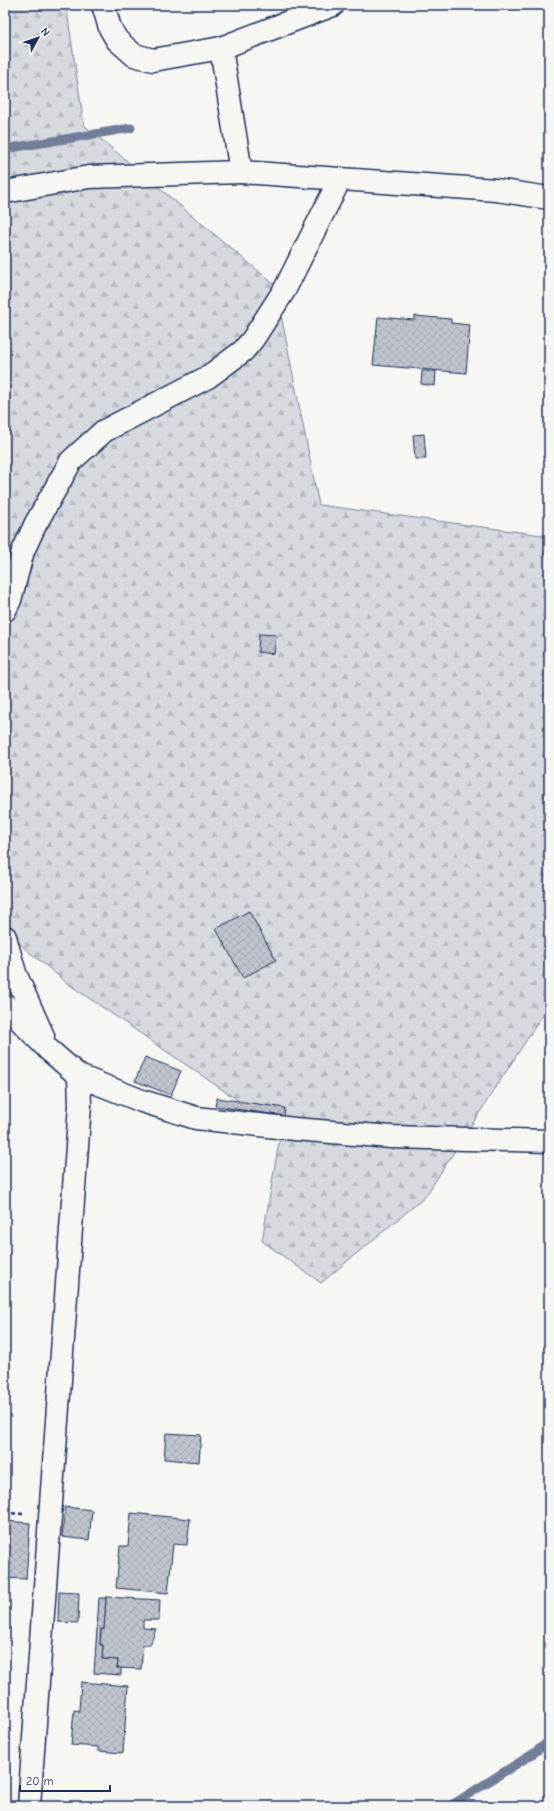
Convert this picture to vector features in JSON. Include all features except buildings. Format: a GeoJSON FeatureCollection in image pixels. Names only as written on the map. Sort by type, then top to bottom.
{"type":"FeatureCollection","features":[{"type":"Feature","properties":{"kind":"street"},"geometry":{"type":"LineString","coordinates":[[103,5],[110,28],[117,40],[134,55],[153,60],[221,48],[334,5]]}},
{"type":"Feature","properties":{"kind":"street"},"geometry":{"type":"LineString","coordinates":[[221,48],[241,172]]}},
{"type":"Feature","properties":{"kind":"street"},"geometry":{"type":"LineString","coordinates":[[5,192],[89,177],[241,172],[496,190],[549,198]]}},
{"type":"Feature","properties":{"kind":"street"},"geometry":{"type":"LineString","coordinates":[[5,610],[10,600],[23,550],[35,525],[71,461],[104,431],[208,377],[243,350],[253,339],[285,289],[340,179]]}},
{"type":"Feature","properties":{"kind":"street"},"geometry":{"type":"LineString","coordinates":[[5,936],[15,973],[49,1050]]}},
{"type":"Feature","properties":{"kind":"street"},"geometry":{"type":"LineString","coordinates":[[5,1005],[49,1050],[79,1076],[142,1100],[196,1118],[232,1123],[391,1137],[549,1141]]}},
{"type":"Feature","properties":{"kind":"street"},"geometry":{"type":"LineString","coordinates":[[29,1806],[80,1105],[79,1076]]}},
{"type":"Feature","properties":{"kind":"green space"},"geometry":{"type":"Polygon","coordinates":[[[5,5],[66,5],[84,125],[275,285],[319,505],[549,536],[549,1005],[425,1197],[321,1283],[262,1241],[281,1130],[67,983],[5,932],[5,5]]]}},
{"type":"Feature","properties":{"kind":"waterway"},"geometry":{"type":"LineString","coordinates":[[5,149],[131,128]]}},
{"type":"Feature","properties":{"kind":"waterway"},"geometry":{"type":"LineString","coordinates":[[450,1806],[534,1753],[549,1741]]}}]}
